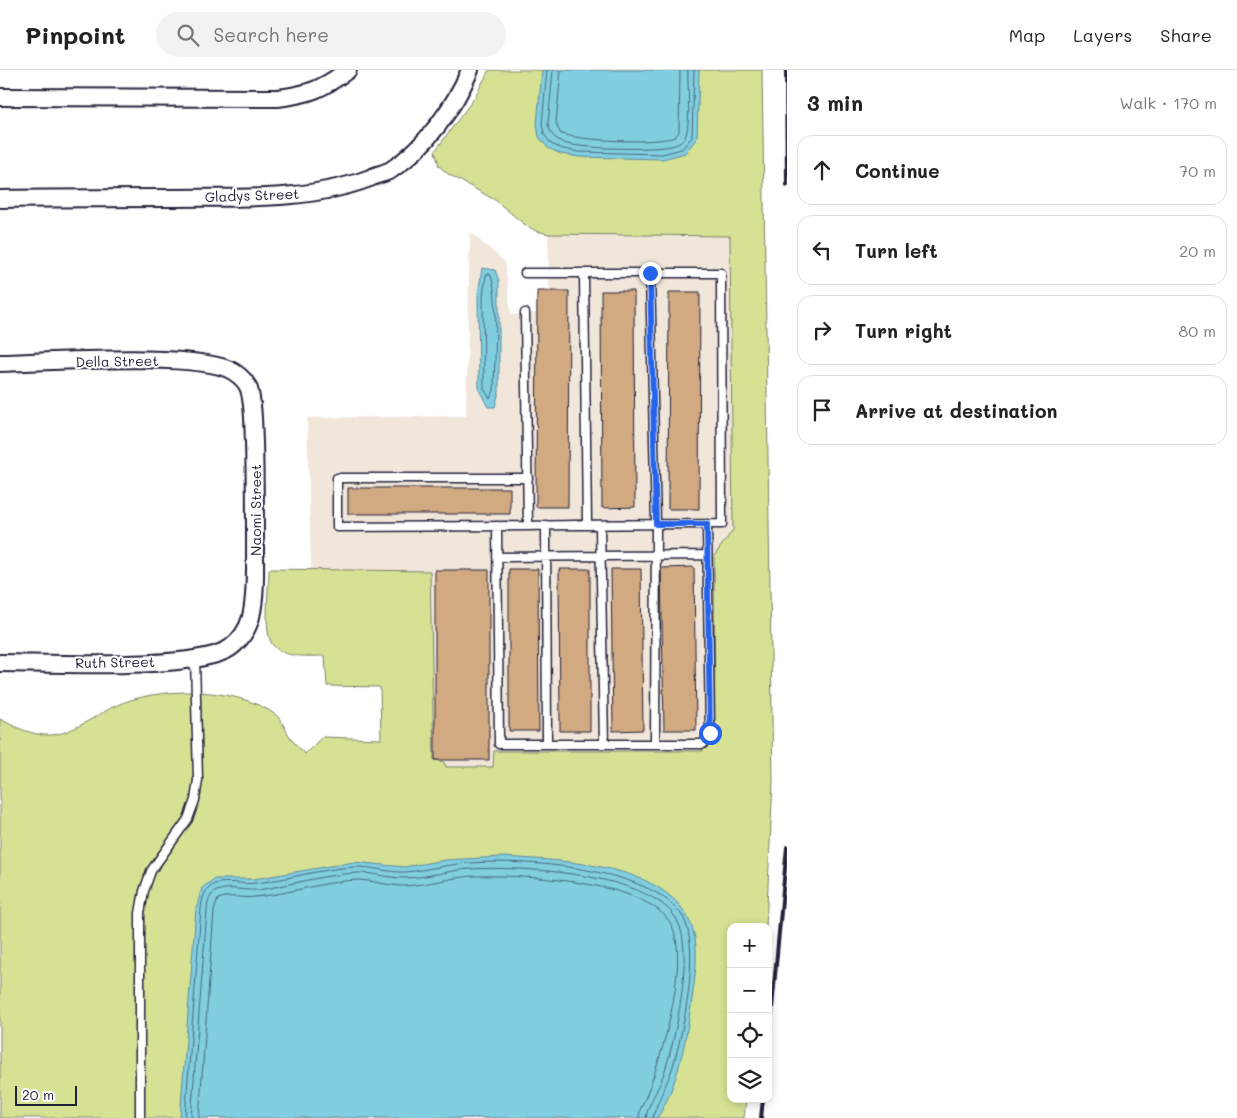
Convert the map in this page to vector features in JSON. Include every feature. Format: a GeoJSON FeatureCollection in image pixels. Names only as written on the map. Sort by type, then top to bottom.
{"type":"FeatureCollection","features":[{"type":"Feature","properties":{"kind":"street"},"geometry":{"type":"LineString","coordinates":[[0,97],[259,98],[306,94],[327,85],[348,70]]}},
{"type":"Feature","properties":{"kind":"street","name":"Gladys Street"},"geometry":{"type":"LineString","coordinates":[[0,199],[240,197],[294,195],[342,189],[390,170],[418,148],[440,122],[462,88],[470,70]]}},
{"type":"Feature","properties":{"kind":"street","name":"Della Street"},"geometry":{"type":"LineString","coordinates":[[0,363],[162,360],[214,365],[233,371]]}},
{"type":"Feature","properties":{"kind":"street","name":"Naomi Street"},"geometry":{"type":"LineString","coordinates":[[229,649],[242,637],[251,618],[255,574],[255,474],[252,402],[248,387],[233,371]]}},
{"type":"Feature","properties":{"kind":"street","name":"Ruth Street"},"geometry":{"type":"LineString","coordinates":[[0,663],[144,662],[195,658],[229,649]]}},
{"type":"Feature","properties":{"kind":"lane"},"geometry":{"type":"LineString","coordinates":[[584,273],[587,525]]}},
{"type":"Feature","properties":{"kind":"lane"},"geometry":{"type":"LineString","coordinates":[[650,273],[656,524],[654,744]]}},
{"type":"Feature","properties":{"kind":"lane"},"geometry":{"type":"LineString","coordinates":[[524,274],[721,273],[722,524],[337,527],[337,478],[528,478]]}},
{"type":"Feature","properties":{"kind":"lane"},"geometry":{"type":"LineString","coordinates":[[525,313],[528,526]]}},
{"type":"Feature","properties":{"kind":"lane"},"geometry":{"type":"LineString","coordinates":[[497,526],[500,744],[703,744],[710,733],[707,524]]}},
{"type":"Feature","properties":{"kind":"lane"},"geometry":{"type":"LineString","coordinates":[[546,525],[547,744]]}},
{"type":"Feature","properties":{"kind":"lane"},"geometry":{"type":"LineString","coordinates":[[600,525],[604,744]]}},
{"type":"Feature","properties":{"kind":"lane"},"geometry":{"type":"LineString","coordinates":[[497,557],[707,555]]}},
{"type":"Feature","properties":{"kind":"lane"},"geometry":{"type":"LineString","coordinates":[[140,1118],[140,913],[144,891],[151,872],[188,819],[195,800],[198,780],[195,658]]}},
{"type":"Feature","properties":{"kind":"shaded area"},"geometry":{"type":"Polygon","coordinates":[[[548,223],[731,224],[740,798],[427,805],[427,598],[312,604],[307,418],[466,416],[470,232],[505,262],[511,315],[536,313],[537,291],[549,290],[548,223]]]}},
{"type":"Feature","properties":{"kind":"green space"},"geometry":{"type":"Polygon","coordinates":[[[489,70],[762,70],[773,781],[766,923],[727,923],[727,1103],[746,1103],[744,1118],[0,1118],[0,719],[31,732],[44,735],[58,734],[66,732],[115,706],[133,699],[175,692],[197,692],[219,694],[260,705],[278,717],[292,739],[305,754],[322,737],[381,739],[380,687],[327,686],[325,656],[289,654],[277,649],[272,644],[269,638],[267,619],[269,569],[430,571],[434,760],[444,762],[446,767],[493,767],[494,751],[702,751],[715,729],[714,556],[733,530],[730,236],[549,234],[536,231],[524,224],[495,200],[448,174],[439,166],[435,151],[475,97],[489,70]]]}},
{"type":"Feature","properties":{"kind":"water"},"geometry":{"type":"Polygon","coordinates":[[[542,70],[699,70],[697,138],[685,153],[663,159],[579,157],[561,154],[548,148],[539,137],[537,124],[542,70]]]}},
{"type":"Feature","properties":{"kind":"water"},"geometry":{"type":"Polygon","coordinates":[[[482,268],[495,270],[499,281],[499,392],[495,407],[488,407],[479,390],[478,295],[482,268]]]}},
{"type":"Feature","properties":{"kind":"water"},"geometry":{"type":"Polygon","coordinates":[[[503,857],[584,864],[612,870],[639,878],[663,890],[681,908],[693,930],[695,939],[695,978],[680,1064],[670,1092],[657,1118],[180,1118],[196,909],[202,888],[214,879],[254,879],[354,862],[404,867],[445,860],[503,857]]]}},
{"type":"Feature","properties":{"kind":"building"},"geometry":{"type":"Polygon","coordinates":[[[537,291],[569,291],[568,507],[536,507],[537,291]]]}},
{"type":"Feature","properties":{"kind":"building"},"geometry":{"type":"Polygon","coordinates":[[[601,291],[634,291],[635,507],[602,508],[601,291]]]}},
{"type":"Feature","properties":{"kind":"building"},"geometry":{"type":"Polygon","coordinates":[[[669,292],[700,292],[699,509],[668,509],[669,292]]]}},
{"type":"Feature","properties":{"kind":"building"},"geometry":{"type":"Polygon","coordinates":[[[348,488],[510,488],[510,514],[348,514],[348,488]]]}},
{"type":"Feature","properties":{"kind":"building"},"geometry":{"type":"Polygon","coordinates":[[[694,567],[696,730],[664,730],[661,568],[694,567]]]}},
{"type":"Feature","properties":{"kind":"building"},"geometry":{"type":"Polygon","coordinates":[[[509,569],[538,569],[539,731],[509,731],[509,569]]]}},
{"type":"Feature","properties":{"kind":"building"},"geometry":{"type":"Polygon","coordinates":[[[559,569],[590,569],[590,731],[560,731],[559,569]]]}},
{"type":"Feature","properties":{"kind":"building"},"geometry":{"type":"Polygon","coordinates":[[[611,569],[641,569],[643,730],[613,731],[611,569]]]}},
{"type":"Feature","properties":{"kind":"building"},"geometry":{"type":"Polygon","coordinates":[[[435,570],[489,570],[489,760],[435,760],[435,570]]]}},
{"type":"Feature","properties":{"kind":"railway"},"geometry":{"type":"LineString","coordinates":[[786,70],[787,185]]}},
{"type":"Feature","properties":{"kind":"railway"},"geometry":{"type":"LineString","coordinates":[[771,1013],[787,847]]}},
{"type":"Feature","properties":{"kind":"railway"},"geometry":{"type":"LineString","coordinates":[[761,1118],[763,1103]]}},
{"type":"Feature","properties":{"kind":"route"},"geometry":{"type":"LineString","coordinates":[[650,273],[656,524],[707,524],[710,733]]}}]}
